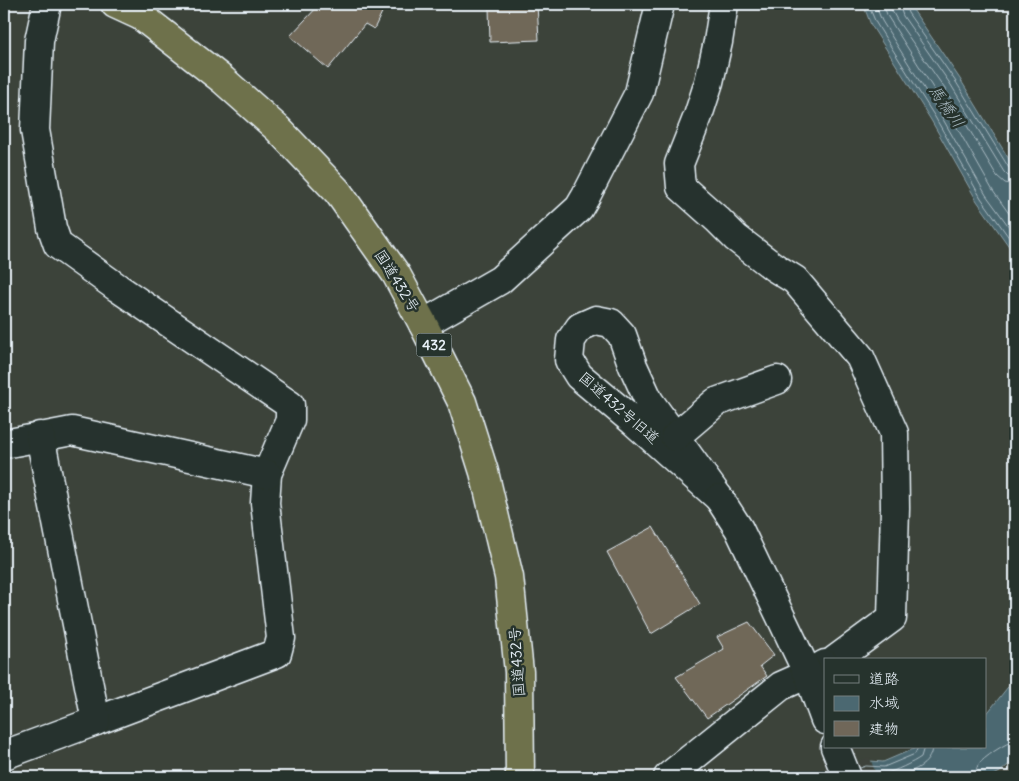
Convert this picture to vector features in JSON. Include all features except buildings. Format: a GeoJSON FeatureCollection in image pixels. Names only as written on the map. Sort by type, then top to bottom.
{"type":"FeatureCollection","features":[{"type":"Feature","properties":{"kind":"highway","name":"国道432号"},"geometry":{"type":"LineString","coordinates":[[115,4],[143,10],[278,129],[338,192],[396,274],[423,324],[462,402],[484,472],[509,577],[520,672],[520,777]]}},
{"type":"Feature","properties":{"kind":"street"},"geometry":{"type":"LineString","coordinates":[[4,755],[277,653],[281,638],[265,503],[267,474],[290,420],[290,405],[58,245],[52,228],[35,130],[39,41],[46,4]]}},
{"type":"Feature","properties":{"kind":"street"},"geometry":{"type":"LineString","coordinates":[[423,324],[500,280],[578,208],[640,93],[660,4]]}},
{"type":"Feature","properties":{"kind":"street"},"geometry":{"type":"LineString","coordinates":[[724,4],[709,82],[679,164],[681,187],[736,238],[774,267],[795,280],[860,357],[894,433],[895,508],[892,618],[839,658]]}},
{"type":"Feature","properties":{"kind":"street","name":"国道432号旧道"},"geometry":{"type":"LineString","coordinates":[[719,498],[634,421],[579,376],[569,360],[571,340],[580,327],[596,320],[611,323],[622,335],[633,366],[649,401],[719,498],[739,529],[817,669],[824,714]]}},
{"type":"Feature","properties":{"kind":"street"},"geometry":{"type":"LineString","coordinates":[[675,437],[716,402],[777,380]]}},
{"type":"Feature","properties":{"kind":"street"},"geometry":{"type":"LineString","coordinates":[[4,444],[72,431],[267,474]]}},
{"type":"Feature","properties":{"kind":"street"},"geometry":{"type":"LineString","coordinates":[[40,436],[96,721]]}},
{"type":"Feature","properties":{"kind":"street"},"geometry":{"type":"LineString","coordinates":[[668,777],[781,686],[817,669]]}},
{"type":"Feature","properties":{"kind":"water","name":"馬橋川"},"geometry":{"type":"Polygon","coordinates":[[[863,4],[909,4],[960,79],[1015,169],[1015,255],[977,201],[931,120],[871,25],[863,4]]]}},
{"type":"Feature","properties":{"kind":"water"},"geometry":{"type":"Polygon","coordinates":[[[1015,678],[1015,759],[1000,772],[990,777],[828,777],[870,761],[883,762],[916,748],[986,748],[986,715],[1015,678]]]}},
{"type":"Feature","properties":{"kind":"pier"},"geometry":{"type":"Polygon","coordinates":[[[865,758],[870,758],[877,777],[826,777],[827,775],[865,758]]]}}]}
